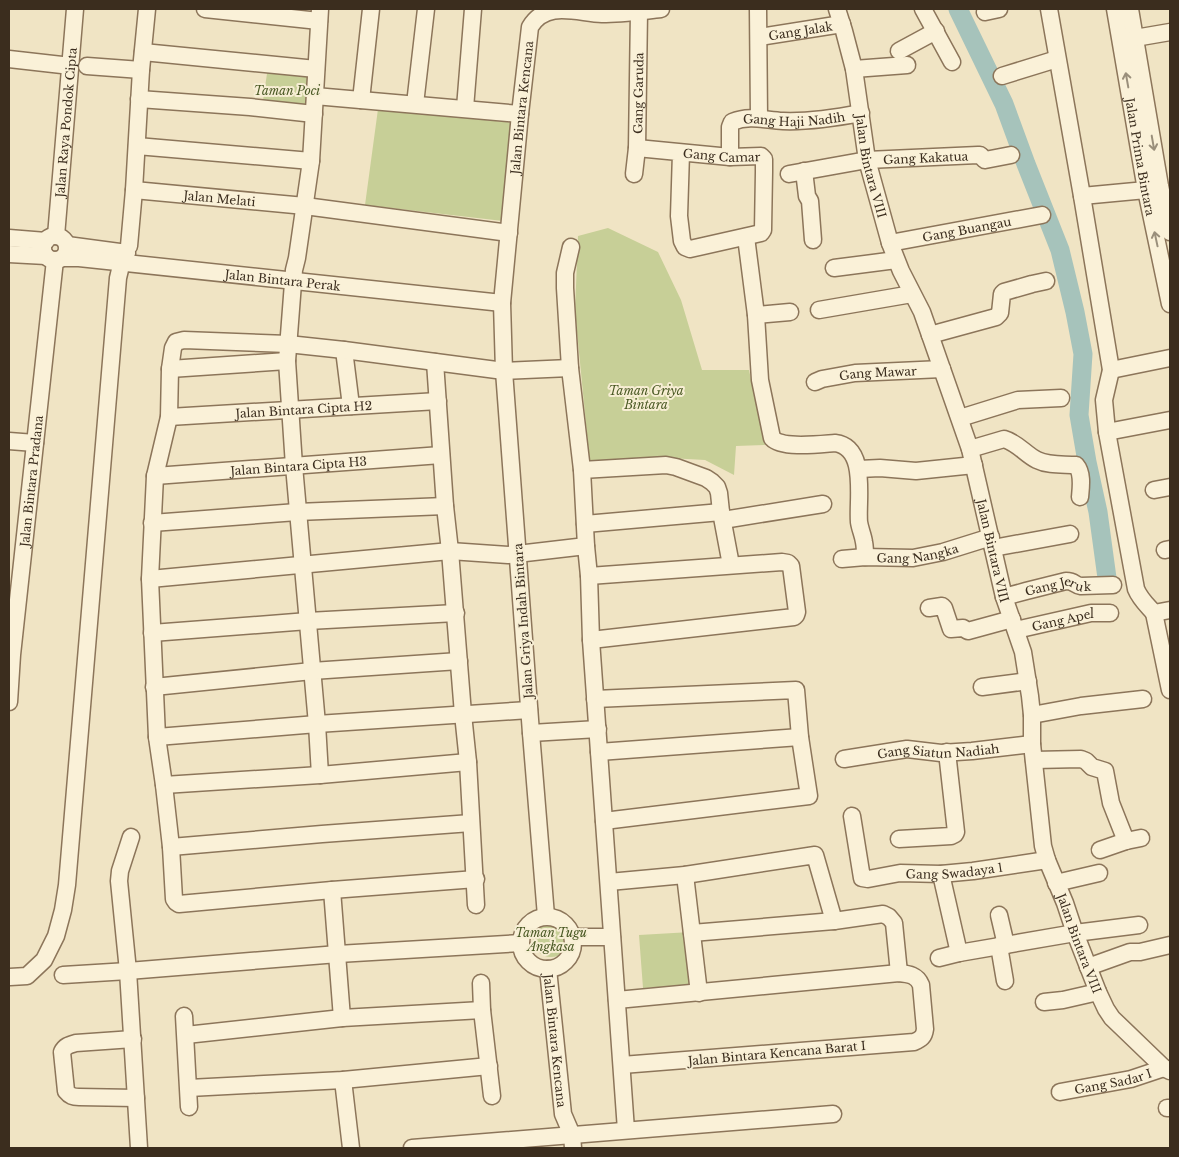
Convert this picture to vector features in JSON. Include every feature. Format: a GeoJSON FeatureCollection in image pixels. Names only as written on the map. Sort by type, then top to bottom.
{"type":"FeatureCollection","features":[{"type":"Feature","properties":{"kind":"street","name":"Jalan Raya Pondok Cipta"},"geometry":{"type":"LineString","coordinates":[[56,249],[75,9]]}},
{"type":"Feature","properties":{"kind":"street"},"geometry":{"type":"LineString","coordinates":[[9,979],[27,976],[44,960],[56,936],[63,910],[68,875],[118,278],[125,254],[134,190],[141,70],[147,9]]}},
{"type":"Feature","properties":{"kind":"street"},"geometry":{"type":"LineString","coordinates":[[205,9],[319,15],[311,160],[294,275],[287,361],[297,512],[318,724],[320,774]]}},
{"type":"Feature","properties":{"kind":"street"},"geometry":{"type":"LineString","coordinates":[[361,100],[371,9]]}},
{"type":"Feature","properties":{"kind":"street"},"geometry":{"type":"LineString","coordinates":[[415,104],[426,9]]}},
{"type":"Feature","properties":{"kind":"street"},"geometry":{"type":"LineString","coordinates":[[465,108],[473,9]]}},
{"type":"Feature","properties":{"kind":"street","name":"Jalan Bintara Kencana"},"geometry":{"type":"LineString","coordinates":[[502,325],[502,297],[532,14],[566,9],[602,14],[661,9]]}},
{"type":"Feature","properties":{"kind":"street"},"geometry":{"type":"LineString","coordinates":[[758,9],[759,118]]}},
{"type":"Feature","properties":{"kind":"street"},"geometry":{"type":"LineString","coordinates":[[923,9],[952,62]]}},
{"type":"Feature","properties":{"kind":"street"},"geometry":{"type":"LineString","coordinates":[[1049,9],[1111,370],[1104,400],[1107,432],[1136,589],[1143,602],[1162,611],[1170,690]]}},
{"type":"Feature","properties":{"kind":"street","name":"Jalan Prima Bintara"},"geometry":{"type":"LineString","coordinates":[[1115,9],[1153,188],[1170,232]]}},
{"type":"Feature","properties":{"kind":"street","name":"Jalan Prima Bintara"},"geometry":{"type":"LineString","coordinates":[[1130,9],[1170,304]]}},
{"type":"Feature","properties":{"kind":"street","name":"Gang Garuda"},"geometry":{"type":"LineString","coordinates":[[634,174],[637,148],[639,11]]}},
{"type":"Feature","properties":{"kind":"street","name":"Gang Jalak"},"geometry":{"type":"LineString","coordinates":[[759,37],[840,16]]}},
{"type":"Feature","properties":{"kind":"street","name":"Jalan Bintara VIII"},"geometry":{"type":"LineString","coordinates":[[840,16],[854,69],[867,160],[890,243],[896,260],[922,312],[960,418],[974,465],[1004,597],[1023,652],[1032,715],[1033,752],[1046,860],[1065,902],[1088,968],[1106,1009],[1112,1018],[1167,1070]]}},
{"type":"Feature","properties":{"kind":"street"},"geometry":{"type":"LineString","coordinates":[[854,69],[903,58],[936,31]]}},
{"type":"Feature","properties":{"kind":"street"},"geometry":{"type":"LineString","coordinates":[[1135,38],[1170,32]]}},
{"type":"Feature","properties":{"kind":"street"},"geometry":{"type":"LineString","coordinates":[[143,52],[316,69]]}},
{"type":"Feature","properties":{"kind":"street"},"geometry":{"type":"LineString","coordinates":[[1002,76],[1058,59]]}},
{"type":"Feature","properties":{"kind":"street"},"geometry":{"type":"LineString","coordinates":[[9,60],[62,65]]}},
{"type":"Feature","properties":{"kind":"street"},"geometry":{"type":"LineString","coordinates":[[87,66],[141,70]]}},
{"type":"Feature","properties":{"kind":"street"},"geometry":{"type":"LineString","coordinates":[[315,96],[520,114]]}},
{"type":"Feature","properties":{"kind":"street"},"geometry":{"type":"LineString","coordinates":[[139,99],[250,107],[314,114]]}},
{"type":"Feature","properties":{"kind":"street","name":"Gang Haji Nadih"},"geometry":{"type":"LineString","coordinates":[[730,157],[730,127],[732,122],[759,118],[782,121],[826,119],[861,113]]}},
{"type":"Feature","properties":{"kind":"street"},"geometry":{"type":"LineString","coordinates":[[137,146],[311,160]]}},
{"type":"Feature","properties":{"kind":"street","name":"Gang Camar"},"geometry":{"type":"LineString","coordinates":[[637,148],[730,157],[762,156],[764,159],[764,230],[762,233],[746,237]]}},
{"type":"Feature","properties":{"kind":"street"},"geometry":{"type":"LineString","coordinates":[[681,153],[679,216],[682,242],[690,249],[746,237],[756,315],[760,380],[772,438],[776,442],[800,445],[835,442],[840,443],[853,454],[859,469],[860,524],[864,540],[865,558]]}},
{"type":"Feature","properties":{"kind":"street","name":"Gang Kakatua"},"geometry":{"type":"LineString","coordinates":[[867,160],[980,155],[985,160],[1011,155]]}},
{"type":"Feature","properties":{"kind":"street"},"geometry":{"type":"LineString","coordinates":[[813,240],[810,201],[797,173],[867,160]]}},
{"type":"Feature","properties":{"kind":"street"},"geometry":{"type":"LineString","coordinates":[[1082,196],[1153,188]]}},
{"type":"Feature","properties":{"kind":"street","name":"Jalan Melati"},"geometry":{"type":"LineString","coordinates":[[134,190],[305,206],[509,233]]}},
{"type":"Feature","properties":{"kind":"street","name":"Gang Buangau"},"geometry":{"type":"LineString","coordinates":[[890,243],[1042,215]]}},
{"type":"Feature","properties":{"kind":"street"},"geometry":{"type":"LineString","coordinates":[[9,238],[56,249]]}},
{"type":"Feature","properties":{"kind":"street"},"geometry":{"type":"LineString","coordinates":[[571,247],[565,273],[565,288],[570,368],[582,470],[591,640],[626,1130]]}},
{"type":"Feature","properties":{"kind":"street"},"geometry":{"type":"LineString","coordinates":[[9,254],[56,249]]}},
{"type":"Feature","properties":{"kind":"street","name":"Jalan Bintara Perak"},"geometry":{"type":"LineString","coordinates":[[56,249],[125,254],[294,275],[502,297]]}},
{"type":"Feature","properties":{"kind":"street","name":"Jalan Bintara Pradana"},"geometry":{"type":"LineString","coordinates":[[9,702],[10,663],[56,249]]}},
{"type":"Feature","properties":{"kind":"street"},"geometry":{"type":"LineString","coordinates":[[834,268],[896,260]]}},
{"type":"Feature","properties":{"kind":"street"},"geometry":{"type":"LineString","coordinates":[[930,335],[996,317],[1000,313],[1002,294],[1004,292],[1046,282]]}},
{"type":"Feature","properties":{"kind":"street"},"geometry":{"type":"LineString","coordinates":[[819,310],[912,294]]}},
{"type":"Feature","properties":{"kind":"street"},"geometry":{"type":"LineString","coordinates":[[756,315],[790,312]]}},
{"type":"Feature","properties":{"kind":"street","name":"Jalan Griya Indah Bintara"},"geometry":{"type":"LineString","coordinates":[[502,325],[529,710],[546,916]]}},
{"type":"Feature","properties":{"kind":"street"},"geometry":{"type":"LineString","coordinates":[[476,879],[179,904],[174,899],[171,847],[157,738],[150,579],[155,476],[169,417],[170,369],[174,345],[184,340],[288,344],[504,371],[570,368]]}},
{"type":"Feature","properties":{"kind":"street"},"geometry":{"type":"LineString","coordinates":[[344,350],[351,406]]}},
{"type":"Feature","properties":{"kind":"street"},"geometry":{"type":"LineString","coordinates":[[1111,370],[1170,358]]}},
{"type":"Feature","properties":{"kind":"street"},"geometry":{"type":"LineString","coordinates":[[170,369],[287,361]]}},
{"type":"Feature","properties":{"kind":"street"},"geometry":{"type":"LineString","coordinates":[[435,362],[445,506],[468,762],[476,905]]}},
{"type":"Feature","properties":{"kind":"street","name":"Gang Mawar"},"geometry":{"type":"LineString","coordinates":[[815,382],[822,378],[855,373],[942,369]]}},
{"type":"Feature","properties":{"kind":"street"},"geometry":{"type":"LineString","coordinates":[[960,418],[1018,400],[1061,398]]}},
{"type":"Feature","properties":{"kind":"street","name":"Jalan Bintara Cipta H2"},"geometry":{"type":"LineString","coordinates":[[169,417],[438,401]]}},
{"type":"Feature","properties":{"kind":"street"},"geometry":{"type":"LineString","coordinates":[[1107,432],[1170,420]]}},
{"type":"Feature","properties":{"kind":"street"},"geometry":{"type":"LineString","coordinates":[[970,449],[1004,439],[1021,448],[1037,460],[1058,465],[1076,465],[1079,468],[1080,497]]}},
{"type":"Feature","properties":{"kind":"street"},"geometry":{"type":"LineString","coordinates":[[9,441],[35,443]]}},
{"type":"Feature","properties":{"kind":"street","name":"Jalan Bintara Cipta H3"},"geometry":{"type":"LineString","coordinates":[[155,476],[441,455]]}},
{"type":"Feature","properties":{"kind":"street"},"geometry":{"type":"LineString","coordinates":[[582,470],[666,465],[706,478],[712,482],[719,493],[731,565]]}},
{"type":"Feature","properties":{"kind":"street"},"geometry":{"type":"LineString","coordinates":[[859,469],[880,468],[916,471],[974,465]]}},
{"type":"Feature","properties":{"kind":"street"},"geometry":{"type":"LineString","coordinates":[[585,524],[722,516],[823,504]]}},
{"type":"Feature","properties":{"kind":"street"},"geometry":{"type":"LineString","coordinates":[[152,523],[297,512],[445,506]]}},
{"type":"Feature","properties":{"kind":"street","name":"Gang Nangka"},"geometry":{"type":"LineString","coordinates":[[842,559],[913,558],[992,542],[1070,534]]}},
{"type":"Feature","properties":{"kind":"street"},"geometry":{"type":"LineString","coordinates":[[150,579],[450,551],[508,556],[586,546]]}},
{"type":"Feature","properties":{"kind":"street"},"geometry":{"type":"LineString","coordinates":[[589,576],[788,562],[791,566],[796,615],[794,617],[591,640]]}},
{"type":"Feature","properties":{"kind":"street","name":"Gang Jeruk"},"geometry":{"type":"LineString","coordinates":[[1004,597],[1066,581],[1071,581],[1078,586],[1113,585]]}},
{"type":"Feature","properties":{"kind":"street","name":"Gang Apel"},"geometry":{"type":"LineString","coordinates":[[929,608],[942,606],[951,629],[963,628],[968,631],[1090,613],[1110,613]]}},
{"type":"Feature","properties":{"kind":"street"},"geometry":{"type":"LineString","coordinates":[[152,633],[308,621],[456,613]]}},
{"type":"Feature","properties":{"kind":"street"},"geometry":{"type":"LineString","coordinates":[[154,687],[312,670],[459,661]]}},
{"type":"Feature","properties":{"kind":"street"},"geometry":{"type":"LineString","coordinates":[[982,687],[1028,680]]}},
{"type":"Feature","properties":{"kind":"street"},"geometry":{"type":"LineString","coordinates":[[595,699],[796,690],[800,737],[809,796],[604,821]]}},
{"type":"Feature","properties":{"kind":"street"},"geometry":{"type":"LineString","coordinates":[[1032,715],[1081,706],[1143,699]]}},
{"type":"Feature","properties":{"kind":"street"},"geometry":{"type":"LineString","coordinates":[[157,738],[318,724],[529,710]]}},
{"type":"Feature","properties":{"kind":"street"},"geometry":{"type":"LineString","coordinates":[[531,732],[598,729]]}},
{"type":"Feature","properties":{"kind":"street"},"geometry":{"type":"LineString","coordinates":[[599,752],[800,737]]}},
{"type":"Feature","properties":{"kind":"street","name":"Gang Siatun Nadiah"},"geometry":{"type":"LineString","coordinates":[[844,759],[907,749],[929,752],[1033,752],[1081,759],[1092,767],[1105,771],[1111,803],[1134,839],[1100,850]]}},
{"type":"Feature","properties":{"kind":"street"},"geometry":{"type":"LineString","coordinates":[[899,839],[951,836],[955,834],[947,752]]}},
{"type":"Feature","properties":{"kind":"street"},"geometry":{"type":"LineString","coordinates":[[164,785],[468,762]]}},
{"type":"Feature","properties":{"kind":"street","name":"Gang Swadaya 1"},"geometry":{"type":"LineString","coordinates":[[852,816],[862,878],[868,879],[900,874],[941,874],[973,871],[1046,860]]}},
{"type":"Feature","properties":{"kind":"street"},"geometry":{"type":"LineString","coordinates":[[171,847],[471,823]]}},
{"type":"Feature","properties":{"kind":"street"},"geometry":{"type":"LineString","coordinates":[[131,837],[120,871],[119,881],[128,971],[139,1148]]}},
{"type":"Feature","properties":{"kind":"street"},"geometry":{"type":"LineString","coordinates":[[608,882],[685,875],[814,854],[834,921]]}},
{"type":"Feature","properties":{"kind":"street"},"geometry":{"type":"LineString","coordinates":[[1056,884],[1099,873]]}},
{"type":"Feature","properties":{"kind":"street"},"geometry":{"type":"LineString","coordinates":[[941,874],[959,952]]}},
{"type":"Feature","properties":{"kind":"street"},"geometry":{"type":"LineString","coordinates":[[685,875],[699,993]]}},
{"type":"Feature","properties":{"kind":"street"},"geometry":{"type":"LineString","coordinates":[[332,890],[342,1018]]}},
{"type":"Feature","properties":{"kind":"street"},"geometry":{"type":"LineString","coordinates":[[617,1000],[899,973],[894,923],[883,914],[834,921],[692,933]]}},
{"type":"Feature","properties":{"kind":"street"},"geometry":{"type":"LineString","coordinates":[[1000,915],[1005,981]]}},
{"type":"Feature","properties":{"kind":"street"},"geometry":{"type":"LineString","coordinates":[[546,916],[563,922],[569,928],[573,937],[573,946],[565,962],[557,967],[548,969],[540,968],[526,959],[520,943],[525,928],[531,922],[546,916]]}},
{"type":"Feature","properties":{"kind":"street"},"geometry":{"type":"LineString","coordinates":[[939,958],[959,952],[1075,933],[1139,925]]}},
{"type":"Feature","properties":{"kind":"street"},"geometry":{"type":"LineString","coordinates":[[573,937],[612,937]]}},
{"type":"Feature","properties":{"kind":"street"},"geometry":{"type":"LineString","coordinates":[[63,975],[338,954],[520,943]]}},
{"type":"Feature","properties":{"kind":"street"},"geometry":{"type":"LineString","coordinates":[[1088,968],[1130,952],[1142,952],[1170,945]]}},
{"type":"Feature","properties":{"kind":"street","name":"Jalan Bintara Kencana"},"geometry":{"type":"LineString","coordinates":[[548,969],[563,1114],[572,1141]]}},
{"type":"Feature","properties":{"kind":"street","name":"Jalan Bintara Kencana Barat I"},"geometry":{"type":"LineString","coordinates":[[622,1065],[914,1042],[924,1036],[926,1029],[921,985],[915,976],[899,973]]}},
{"type":"Feature","properties":{"kind":"street"},"geometry":{"type":"LineString","coordinates":[[481,983],[482,1010],[492,1096]]}},
{"type":"Feature","properties":{"kind":"street"},"geometry":{"type":"LineString","coordinates":[[1044,1002],[1098,992]]}},
{"type":"Feature","properties":{"kind":"street"},"geometry":{"type":"LineString","coordinates":[[186,1035],[342,1018],[482,1010]]}},
{"type":"Feature","properties":{"kind":"street"},"geometry":{"type":"LineString","coordinates":[[184,1016],[189,1106]]}},
{"type":"Feature","properties":{"kind":"street"},"geometry":{"type":"LineString","coordinates":[[133,1039],[76,1043],[68,1045],[62,1052],[66,1091],[69,1095],[73,1097],[136,1098]]}},
{"type":"Feature","properties":{"kind":"street"},"geometry":{"type":"LineString","coordinates":[[189,1088],[343,1080],[489,1066]]}},
{"type":"Feature","properties":{"kind":"street","name":"Gang Sadar I"},"geometry":{"type":"LineString","coordinates":[[1060,1092],[1167,1070]]}},
{"type":"Feature","properties":{"kind":"street"},"geometry":{"type":"LineString","coordinates":[[343,1080],[351,1148]]}},
{"type":"Feature","properties":{"kind":"street","name":"Jalan Bintara Kencana"},"geometry":{"type":"LineString","coordinates":[[555,1142],[563,1114]]}},
{"type":"Feature","properties":{"kind":"street"},"geometry":{"type":"LineString","coordinates":[[412,1148],[572,1141],[626,1130],[833,1114]]}},
{"type":"Feature","properties":{"kind":"green space","name":"Taman Poci"},"geometry":{"type":"Polygon","coordinates":[[[268,67],[311,72],[308,112],[262,107],[268,67]]]}},
{"type":"Feature","properties":{"kind":"green space"},"geometry":{"type":"Polygon","coordinates":[[[378,109],[515,123],[503,221],[365,205],[378,109]]]}},
{"type":"Feature","properties":{"kind":"green space","name":"Taman Griya Bintara"},"geometry":{"type":"Polygon","coordinates":[[[608,228],[658,252],[681,300],[702,370],[749,370],[765,445],[736,446],[734,475],[705,460],[669,458],[590,465],[575,311],[578,236],[608,228]]]}},
{"type":"Feature","properties":{"kind":"green space","name":"Taman Tugu Angkasa"},"geometry":{"type":"Polygon","coordinates":[[[551,921],[558,922],[564,926],[568,932],[568,946],[564,952],[558,956],[551,957],[544,956],[538,952],[534,946],[533,939],[534,932],[538,926],[544,922],[551,921]]]}},
{"type":"Feature","properties":{"kind":"green space"},"geometry":{"type":"Polygon","coordinates":[[[691,932],[694,985],[643,988],[639,935],[691,932]]]}},
{"type":"Feature","properties":{"kind":"waterway"},"geometry":{"type":"LineString","coordinates":[[958,9],[1004,104],[1060,250],[1083,354],[1079,415],[1098,512],[1107,578]]}}]}
